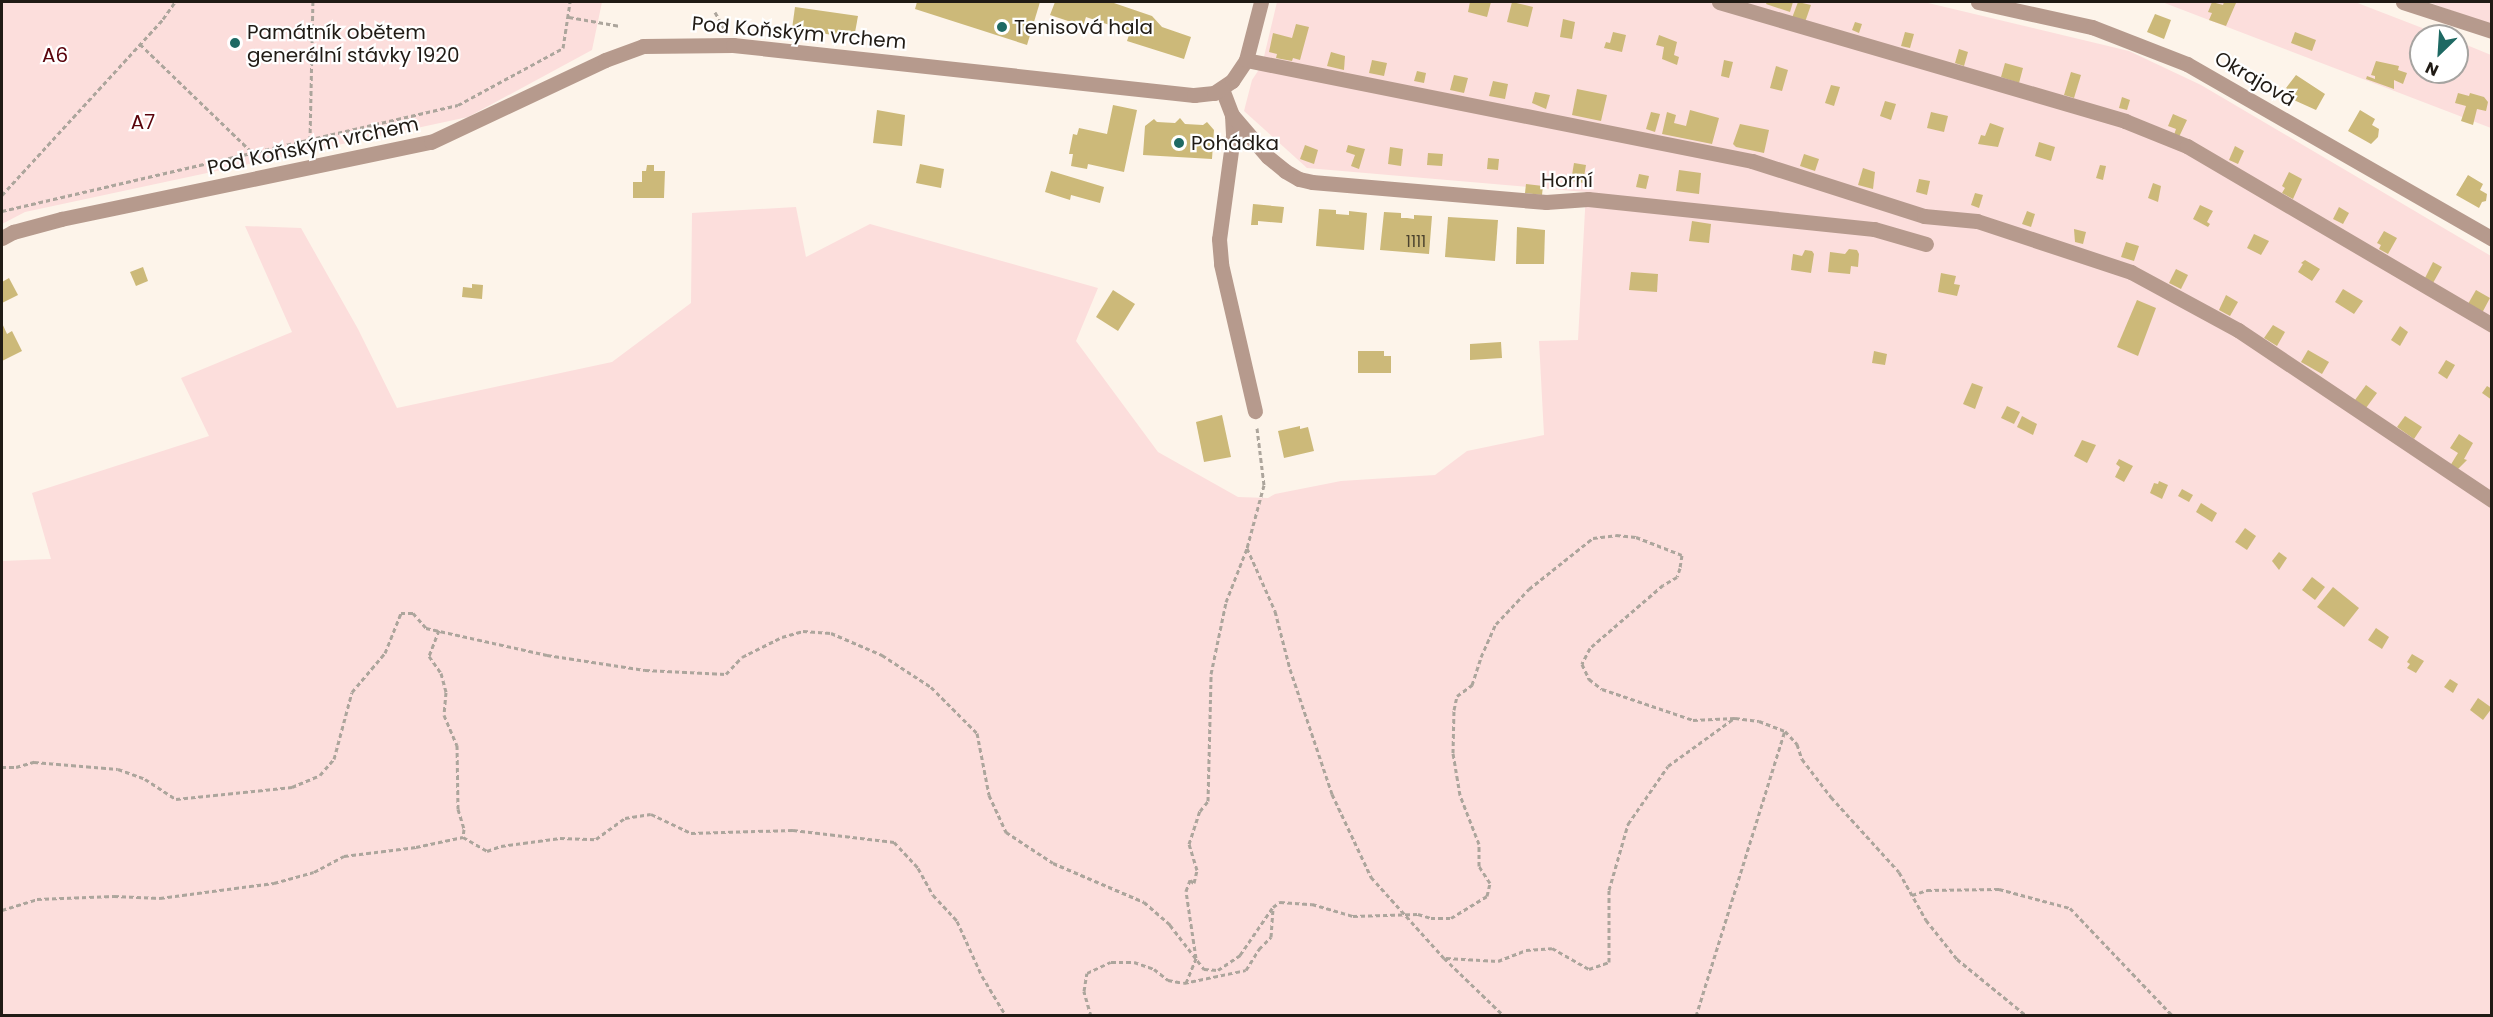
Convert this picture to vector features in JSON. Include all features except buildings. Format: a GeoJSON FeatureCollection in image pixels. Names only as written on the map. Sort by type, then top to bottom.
{"type":"FeatureCollection","features":[{"type":"Feature","properties":{"kind":"street"},"geometry":{"type":"LineString","coordinates":[[1255,411],[1219,248],[1232,147],[1232,115],[1222,89],[1232,81],[1246,60],[1261,2]]}},
{"type":"Feature","properties":{"kind":"street"},"geometry":{"type":"LineString","coordinates":[[1719,2],[2125,121],[2176,142],[2492,326]]}},
{"type":"Feature","properties":{"kind":"street","name":"Okrajová"},"geometry":{"type":"LineString","coordinates":[[1978,2],[2092,27],[2187,64],[2492,239]]}},
{"type":"Feature","properties":{"kind":"street"},"geometry":{"type":"LineString","coordinates":[[2403,2],[2492,31]]}},
{"type":"Feature","properties":{"kind":"street","name":"Pod Koňským vrchem"},"geometry":{"type":"LineString","coordinates":[[2,238],[13,232],[61,219],[431,142],[604,60],[643,46],[733,45],[1194,95],[1222,89]]}},
{"type":"Feature","properties":{"kind":"street"},"geometry":{"type":"LineString","coordinates":[[1246,60],[1752,161],[1924,216],[1977,221],[2131,272],[2238,330],[2492,500]]}},
{"type":"Feature","properties":{"kind":"street","name":"Horní"},"geometry":{"type":"LineString","coordinates":[[1232,115],[1268,157],[1299,179],[1312,182],[1546,202],[1588,199],[1874,229],[1926,244]]}},
{"type":"Feature","properties":{"kind":"path"},"geometry":{"type":"LineString","coordinates":[[310,140],[313,2]]}},
{"type":"Feature","properties":{"kind":"path"},"geometry":{"type":"LineString","coordinates":[[2,211],[458,105],[563,48],[570,2]]}},
{"type":"Feature","properties":{"kind":"path"},"geometry":{"type":"LineString","coordinates":[[2,195],[175,3]]}},
{"type":"Feature","properties":{"kind":"path"},"geometry":{"type":"LineString","coordinates":[[569,17],[620,26]]}},
{"type":"Feature","properties":{"kind":"path"},"geometry":{"type":"LineString","coordinates":[[140,44],[253,153]]}},
{"type":"Feature","properties":{"kind":"path"},"geometry":{"type":"LineString","coordinates":[[1186,983],[1196,958],[1186,891],[1190,880],[1194,883],[1197,870],[1189,843],[1200,811],[1208,801],[1210,674],[1226,602],[1247,548],[1264,485],[1255,411]]}},
{"type":"Feature","properties":{"kind":"path"},"geometry":{"type":"LineString","coordinates":[[2,767],[16,767],[34,762],[118,769],[145,779],[176,799],[292,787],[320,775],[334,759],[352,692],[385,653],[401,613],[413,613],[426,628],[547,655],[645,670],[726,674],[742,657],[803,631],[831,633],[882,655],[930,687],[977,733],[989,795],[1006,832],[1053,863],[1144,902],[1170,925],[1204,969],[1218,970],[1240,955],[1273,907],[1281,902],[1312,904],[1353,916],[1418,914],[1431,918],[1451,918],[1487,896],[1490,884],[1479,866],[1479,844],[1460,795],[1453,753],[1454,710],[1457,696],[1472,685],[1480,657],[1496,624],[1529,589],[1593,538],[1616,535],[1636,537],[1682,555],[1677,577],[1663,585],[1590,648],[1582,664],[1589,679],[1602,689],[1693,720],[1735,718],[1759,721],[1785,730],[1797,744],[1802,759],[1823,787],[1899,872],[1926,920],[1957,959],[2027,1016]]}},
{"type":"Feature","properties":{"kind":"path"},"geometry":{"type":"LineString","coordinates":[[1247,548],[1275,610],[1290,669],[1332,794],[1371,878],[1444,958],[1504,1016]]}},
{"type":"Feature","properties":{"kind":"path"},"geometry":{"type":"LineString","coordinates":[[439,630],[429,656],[441,673],[446,692],[444,716],[457,745],[458,809],[464,829],[463,837]]}},
{"type":"Feature","properties":{"kind":"path"},"geometry":{"type":"LineString","coordinates":[[1444,958],[1498,961],[1526,950],[1552,948],[1589,969],[1609,962],[1609,890],[1628,824],[1668,766],[1735,718]]}},
{"type":"Feature","properties":{"kind":"path"},"geometry":{"type":"LineString","coordinates":[[1696,1016],[1785,730]]}},
{"type":"Feature","properties":{"kind":"path"},"geometry":{"type":"LineString","coordinates":[[2,910],[37,899],[114,896],[160,898],[274,883],[314,872],[344,856],[416,847],[463,837],[487,851],[501,846],[560,838],[596,839],[625,818],[651,814],[691,833],[793,830],[894,842],[918,868],[933,895],[957,921],[982,976],[1006,1016]]}},
{"type":"Feature","properties":{"kind":"path"},"geometry":{"type":"LineString","coordinates":[[1912,896],[1927,890],[1999,889],[2070,908],[2173,1016]]}},
{"type":"Feature","properties":{"kind":"path"},"geometry":{"type":"LineString","coordinates":[[1091,1016],[1084,991],[1088,973],[1111,962],[1134,962],[1154,969],[1168,980],[1186,983],[1246,970],[1258,949],[1271,937],[1273,907]]}},
{"type":"Feature","properties":{"kind":"green space"},"geometry":{"type":"Polygon","coordinates":[[[2,2],[602,2],[592,50],[468,117],[25,212],[2,224],[2,2]]]}},
{"type":"Feature","properties":{"kind":"green space"},"geometry":{"type":"Polygon","coordinates":[[[1277,2],[1924,2],[2129,51],[2201,85],[2491,256],[2491,1015],[2,1015],[2,561],[51,559],[32,493],[209,436],[181,378],[292,332],[245,226],[301,228],[358,329],[397,408],[612,362],[691,303],[692,213],[796,207],[806,257],[870,224],[1098,288],[1076,341],[1158,452],[1238,497],[1268,498],[1275,494],[1341,481],[1435,475],[1467,451],[1544,435],[1539,341],[1578,340],[1586,192],[1307,168],[1244,111],[1252,80],[1262,65],[1277,2]]]}},
{"type":"Feature","properties":{"kind":"green space"},"geometry":{"type":"Polygon","coordinates":[[[2162,2],[2355,2],[2412,24],[2409,24],[2409,84],[2469,84],[2469,46],[2491,55],[2491,128],[2162,2]]]}},
{"type":"Feature","properties":{"kind":"green space"},"geometry":{"type":"Polygon","coordinates":[[[2428,2],[2491,2],[2491,25],[2428,2]]]}},
{"type":"Feature","properties":{"kind":"place","name":"Tenisová hala"},"geometry":{"type":"Point","coordinates":[1002,27]}},
{"type":"Feature","properties":{"kind":"place","name":"Památník obětem generální stávky 1920"},"geometry":{"type":"Point","coordinates":[235,43]}},
{"type":"Feature","properties":{"kind":"place","name":"Pohádka"},"geometry":{"type":"Point","coordinates":[1179,143]}},
{"type":"Feature","properties":{"kind":"park label","name":"A6"},"geometry":{"type":"Point","coordinates":[55,55]}},
{"type":"Feature","properties":{"kind":"park label","name":"A7"},"geometry":{"type":"Point","coordinates":[143,122]}}]}
